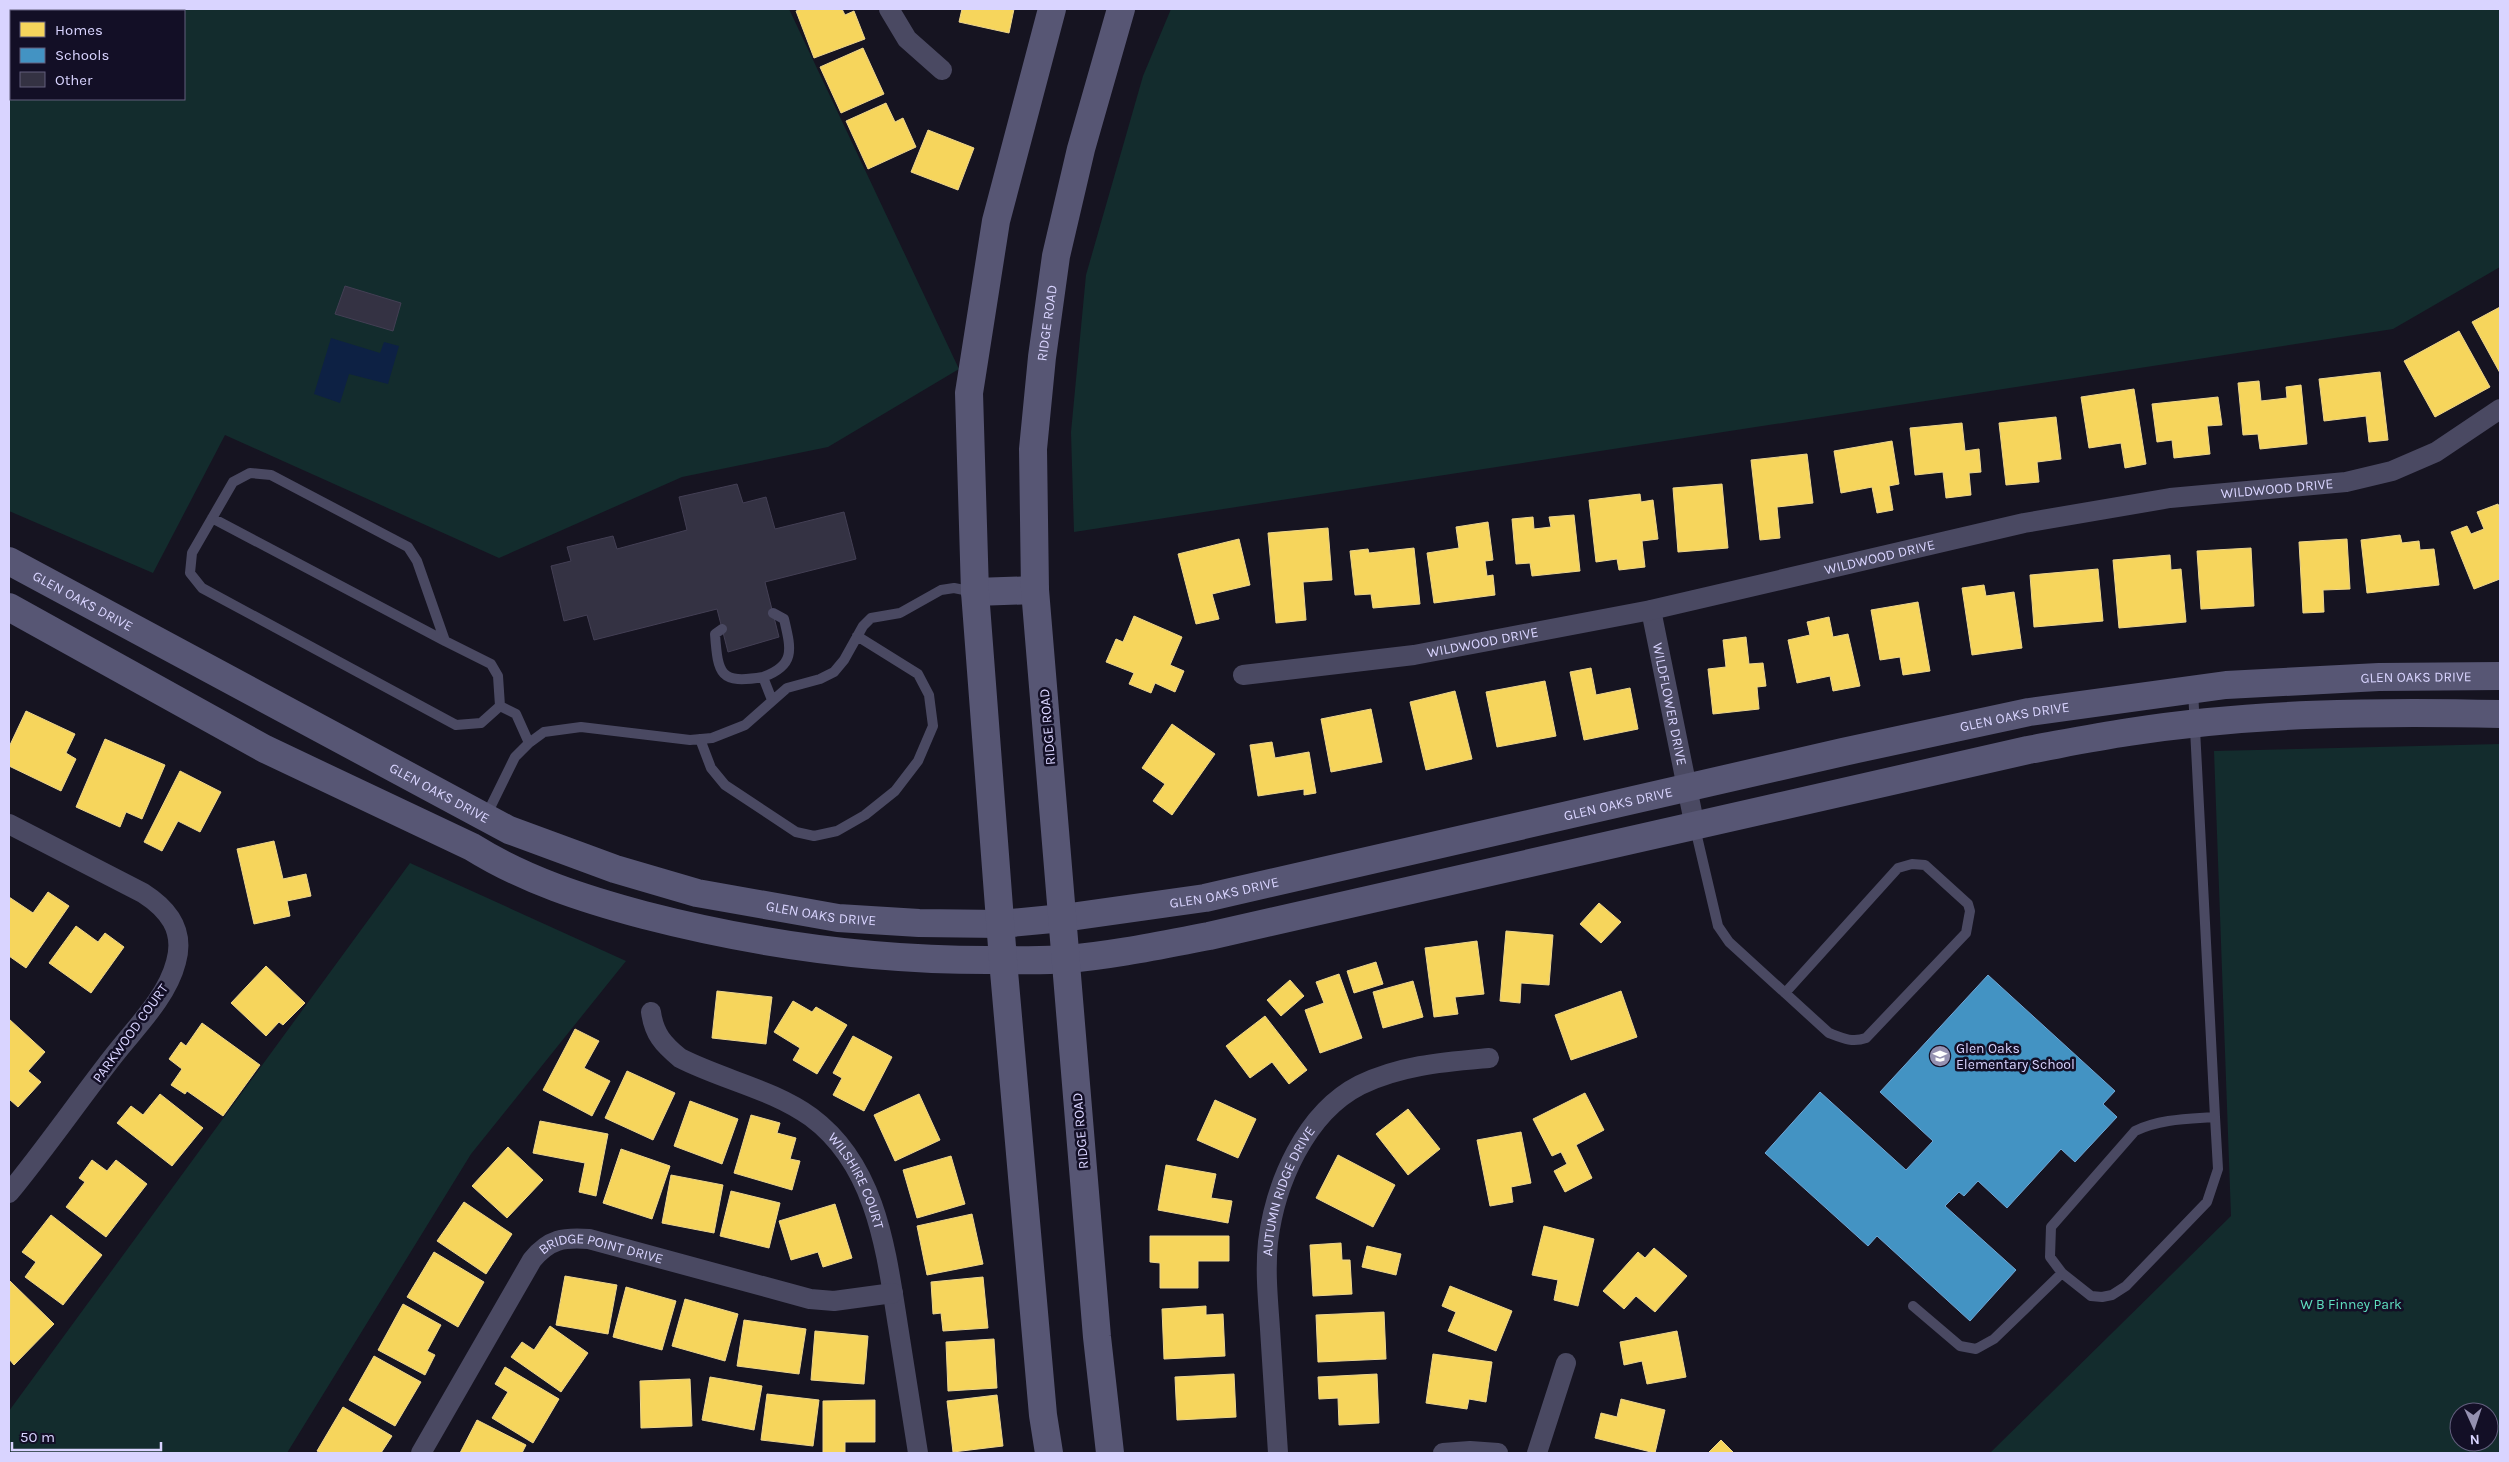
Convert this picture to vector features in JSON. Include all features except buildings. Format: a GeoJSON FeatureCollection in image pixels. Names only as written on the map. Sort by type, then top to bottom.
{"type":"FeatureCollection","features":[{"type":"Feature","properties":{"kind":"street"},"geometry":{"type":"LineString","coordinates":[[889,9],[906,39],[942,70]]}},
{"type":"Feature","properties":{"kind":"street"},"geometry":{"type":"LineString","coordinates":[[1049,1453],[1043,1415],[1003,960],[975,592],[969,394],[996,221],[1052,9]]}},
{"type":"Feature","properties":{"kind":"street","name":"RIDGE ROAD"},"geometry":{"type":"LineString","coordinates":[[1110,1453],[1097,1337],[1035,590],[1033,450],[1042,357],[1056,256],[1081,148],[1121,9]]}},
{"type":"Feature","properties":{"kind":"street","name":"WILDWOOD DRIVE"},"geometry":{"type":"LineString","coordinates":[[1244,675],[1414,655],[1651,610],[2024,523],[2170,498],[2346,482],[2392,471],[2436,452],[2500,410]]}},
{"type":"Feature","properties":{"kind":"street","name":"GLEN OAKS DRIVE"},"geometry":{"type":"LineString","coordinates":[[9,562],[509,830],[616,869],[697,893],[838,918],[919,923],[1001,924],[1063,918],[1205,898],[2029,712],[2226,685],[2370,678],[2500,676]]}},
{"type":"Feature","properties":{"kind":"street"},"geometry":{"type":"LineString","coordinates":[[975,592],[1035,590]]}},
{"type":"Feature","properties":{"kind":"street"},"geometry":{"type":"LineString","coordinates":[[9,607],[265,749],[472,847],[500,865],[560,890],[606,905],[711,932],[799,947],[877,956],[956,960],[1065,959],[1131,951],[1278,922],[1391,894],[1695,827],[2028,750],[2130,732],[2196,724],[2362,712],[2500,714]]}},
{"type":"Feature","properties":{"kind":"street","name":"WILDFLOWER DRIVE"},"geometry":{"type":"LineString","coordinates":[[1651,610],[1695,827]]}},
{"type":"Feature","properties":{"kind":"street"},"geometry":{"type":"LineString","coordinates":[[472,847],[485,818]]}},
{"type":"Feature","properties":{"kind":"street","name":"PARKWOOD COURT"},"geometry":{"type":"LineString","coordinates":[[9,824],[143,893],[161,905],[171,918],[178,934],[177,961],[156,1002],[9,1193]]}},
{"type":"Feature","properties":{"kind":"street","name":"WILSHIRE COURT"},"geometry":{"type":"LineString","coordinates":[[650,1012],[656,1035],[680,1058],[792,1104],[825,1128],[859,1172],[868,1191],[884,1243],[918,1453]]}},
{"type":"Feature","properties":{"kind":"street","name":"AUTUMN RIDGE DRIVE"},"geometry":{"type":"LineString","coordinates":[[1278,1453],[1267,1284],[1268,1243],[1273,1212],[1295,1155],[1307,1134],[1320,1118],[1335,1103],[1360,1086],[1400,1070],[1441,1062],[1489,1058]]}},
{"type":"Feature","properties":{"kind":"street","name":"BRIDGE POINT DRIVE"},"geometry":{"type":"LineString","coordinates":[[421,1453],[532,1260],[541,1249],[552,1241],[567,1237],[589,1239],[810,1299],[834,1301],[892,1293]]}},
{"type":"Feature","properties":{"kind":"street"},"geometry":{"type":"LineString","coordinates":[[1537,1453],[1566,1363]]}},
{"type":"Feature","properties":{"kind":"street"},"geometry":{"type":"LineString","coordinates":[[1443,1453],[1470,1451],[1498,1453]]}},
{"type":"Feature","properties":{"kind":"lane"},"geometry":{"type":"LineString","coordinates":[[445,642],[417,561],[408,547],[270,475],[250,473],[233,482],[192,553],[190,573],[202,588],[456,725],[481,723],[500,706]]}},
{"type":"Feature","properties":{"kind":"lane"},"geometry":{"type":"LineString","coordinates":[[212,518],[445,642],[491,664],[498,676],[500,706]]}},
{"type":"Feature","properties":{"kind":"lane"},"geometry":{"type":"LineString","coordinates":[[485,818],[515,757],[544,732],[581,727],[603,728],[669,738],[712,738],[745,724],[787,688],[820,679],[834,672],[871,618],[900,613],[941,590],[954,588],[975,592]]}},
{"type":"Feature","properties":{"kind":"lane"},"geometry":{"type":"LineString","coordinates":[[722,629],[715,634],[717,662],[727,677],[737,681],[776,672],[787,662],[790,650],[784,619],[773,613]]}},
{"type":"Feature","properties":{"kind":"lane"},"geometry":{"type":"LineString","coordinates":[[700,739],[710,768],[725,785],[796,832],[814,836],[837,831],[865,815],[895,791],[918,761],[933,726],[929,695],[918,674],[857,636]]}},
{"type":"Feature","properties":{"kind":"lane"},"geometry":{"type":"LineString","coordinates":[[763,676],[772,700]]}},
{"type":"Feature","properties":{"kind":"lane"},"geometry":{"type":"LineString","coordinates":[[2193,689],[2218,1169],[2206,1202],[2126,1286],[2112,1295],[2102,1297],[2091,1296],[2062,1273],[2050,1257],[2048,1241],[2051,1228],[2135,1131],[2149,1124],[2166,1120],[2215,1117]]}},
{"type":"Feature","properties":{"kind":"lane"},"geometry":{"type":"LineString","coordinates":[[500,706],[516,714],[529,743]]}},
{"type":"Feature","properties":{"kind":"lane"},"geometry":{"type":"LineString","coordinates":[[1695,827],[1718,926],[1729,942],[1829,1034],[1848,1040],[1858,1041],[1866,1038],[1966,933],[1970,911],[1968,904],[1925,865],[1912,864],[1898,868],[1785,993]]}},
{"type":"Feature","properties":{"kind":"lane"},"geometry":{"type":"LineString","coordinates":[[1912,1306],[1960,1346],[1976,1349],[1994,1339],[2062,1273]]}},
{"type":"Feature","properties":{"kind":"green space"},"geometry":{"type":"Polygon","coordinates":[[[9,9],[789,9],[959,369],[828,447],[682,477],[499,558],[225,435],[153,573],[9,511],[9,9]]]}},
{"type":"Feature","properties":{"kind":"green space"},"geometry":{"type":"Polygon","coordinates":[[[1171,9],[2500,9],[2500,267],[2393,329],[1074,532],[1071,432],[1086,275],[1143,76],[1171,9]]]}},
{"type":"Feature","properties":{"kind":"green space","name":"W B Finney Park"},"geometry":{"type":"Polygon","coordinates":[[[2500,744],[2500,1453],[1990,1453],[2231,1216],[2214,751],[2500,744]]]}},
{"type":"Feature","properties":{"kind":"green space"},"geometry":{"type":"Polygon","coordinates":[[[410,863],[626,961],[471,1154],[287,1453],[9,1453],[9,1411],[410,863]]]}},
{"type":"Feature","properties":{"kind":"water"},"geometry":{"type":"Polygon","coordinates":[[[331,338],[380,353],[384,342],[399,346],[388,384],[349,374],[340,403],[314,394],[331,338]]]}},
{"type":"Feature","properties":{"kind":"place","name":"Glen Oaks Elementary School"},"geometry":{"type":"Point","coordinates":[1940,1056]}}]}
